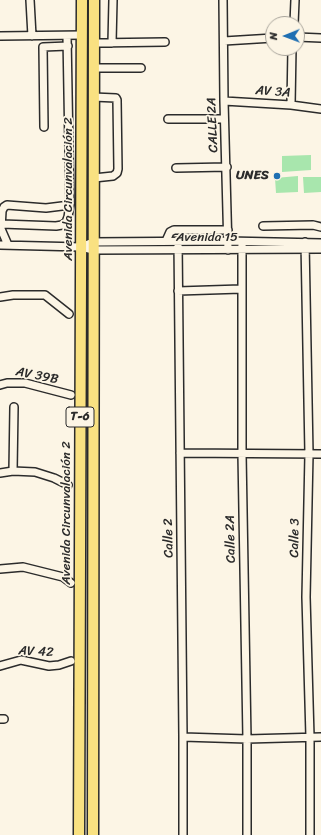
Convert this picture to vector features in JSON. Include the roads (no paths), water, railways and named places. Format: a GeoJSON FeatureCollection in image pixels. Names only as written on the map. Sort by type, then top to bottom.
{"type":"FeatureCollection","features":[{"type":"Feature","properties":{"kind":"highway","name":"Avenida Circunvalación 2"},"geometry":{"type":"LineString","coordinates":[[78,835],[82,0]]}},
{"type":"Feature","properties":{"kind":"highway","name":"Avenida Circunvalación 2"},"geometry":{"type":"LineString","coordinates":[[93,835],[94,0]]}},
{"type":"Feature","properties":{"kind":"street"},"geometry":{"type":"LineString","coordinates":[[30,0],[32,36]]}},
{"type":"Feature","properties":{"kind":"street"},"geometry":{"type":"LineString","coordinates":[[112,43],[113,0]]}},
{"type":"Feature","properties":{"kind":"street","name":"CALLE 2A"},"geometry":{"type":"LineString","coordinates":[[223,0],[224,119],[227,167],[228,250]]}},
{"type":"Feature","properties":{"kind":"street"},"geometry":{"type":"LineString","coordinates":[[294,16],[295,0]]}},
{"type":"Feature","properties":{"kind":"street"},"geometry":{"type":"LineString","coordinates":[[0,36],[82,35]]}},
{"type":"Feature","properties":{"kind":"street"},"geometry":{"type":"LineString","coordinates":[[1,225],[62,225],[66,222],[70,211],[67,36]]}},
{"type":"Feature","properties":{"kind":"street"},"geometry":{"type":"LineString","coordinates":[[305,37],[321,38]]}},
{"type":"Feature","properties":{"kind":"street"},"geometry":{"type":"LineString","coordinates":[[224,42],[265,39]]}},
{"type":"Feature","properties":{"kind":"street"},"geometry":{"type":"LineString","coordinates":[[94,43],[165,42]]}},
{"type":"Feature","properties":{"kind":"street"},"geometry":{"type":"LineString","coordinates":[[44,127],[42,46],[68,46]]}},
{"type":"Feature","properties":{"kind":"street"},"geometry":{"type":"LineString","coordinates":[[291,105],[292,56]]}},
{"type":"Feature","properties":{"kind":"street"},"geometry":{"type":"LineString","coordinates":[[93,68],[141,68]]}},
{"type":"Feature","properties":{"kind":"street"},"geometry":{"type":"LineString","coordinates":[[93,97],[116,98],[117,100],[118,169],[117,173],[113,176],[94,178]]}},
{"type":"Feature","properties":{"kind":"street","name":"AV 3A"},"geometry":{"type":"LineString","coordinates":[[224,101],[291,105],[321,109]]}},
{"type":"Feature","properties":{"kind":"street"},"geometry":{"type":"LineString","coordinates":[[168,119],[224,119]]}},
{"type":"Feature","properties":{"kind":"street"},"geometry":{"type":"LineString","coordinates":[[176,168],[227,167]]}},
{"type":"Feature","properties":{"kind":"street"},"geometry":{"type":"LineString","coordinates":[[8,245],[1,229],[2,211],[7,205],[46,208],[70,205]]}},
{"type":"Feature","properties":{"kind":"street"},"geometry":{"type":"LineString","coordinates":[[263,226],[313,225],[321,227]]}},
{"type":"Feature","properties":{"kind":"street"},"geometry":{"type":"LineString","coordinates":[[166,241],[170,232],[174,230],[228,230]]}},
{"type":"Feature","properties":{"kind":"street","name":"Avenida 15"},"geometry":{"type":"LineString","coordinates":[[93,246],[166,241],[228,241],[306,246],[321,249]]}},
{"type":"Feature","properties":{"kind":"street","name":"Calle 2"},"geometry":{"type":"LineString","coordinates":[[178,241],[183,737],[182,835]]}},
{"type":"Feature","properties":{"kind":"street","name":"Calle 2A"},"geometry":{"type":"LineString","coordinates":[[242,242],[242,454],[247,739],[247,835]]}},
{"type":"Feature","properties":{"kind":"street","name":"Avenida 15"},"geometry":{"type":"LineString","coordinates":[[93,246],[178,250],[242,250],[306,246],[321,243]]}},
{"type":"Feature","properties":{"kind":"street"},"geometry":{"type":"LineString","coordinates":[[0,245],[93,246]]}},
{"type":"Feature","properties":{"kind":"street","name":"Calle 3"},"geometry":{"type":"LineString","coordinates":[[306,246],[309,454],[306,597],[310,737],[310,835]]}},
{"type":"Feature","properties":{"kind":"street"},"geometry":{"type":"LineString","coordinates":[[178,291],[241,289]]}},
{"type":"Feature","properties":{"kind":"street"},"geometry":{"type":"LineString","coordinates":[[0,297],[13,295],[45,295],[69,314]]}},
{"type":"Feature","properties":{"kind":"street","name":"AV 39B"},"geometry":{"type":"LineString","coordinates":[[0,385],[7,383],[25,383],[70,395]]}},
{"type":"Feature","properties":{"kind":"street"},"geometry":{"type":"LineString","coordinates":[[13,471],[14,407]]}},
{"type":"Feature","properties":{"kind":"street"},"geometry":{"type":"LineString","coordinates":[[180,453],[321,454]]}},
{"type":"Feature","properties":{"kind":"street"},"geometry":{"type":"LineString","coordinates":[[0,473],[13,471],[35,472],[54,478],[68,485]]}},
{"type":"Feature","properties":{"kind":"street"},"geometry":{"type":"LineString","coordinates":[[0,569],[23,566],[63,577],[71,583]]}},
{"type":"Feature","properties":{"kind":"street","name":"AV 42"},"geometry":{"type":"LineString","coordinates":[[0,666],[21,660],[49,666],[59,665],[71,661]]}},
{"type":"Feature","properties":{"kind":"street"},"geometry":{"type":"LineString","coordinates":[[183,737],[247,739],[321,737]]}},
{"type":"Feature","properties":{"kind":"place","name":"UNES"},"geometry":{"type":"Point","coordinates":[277,176]}}]}
